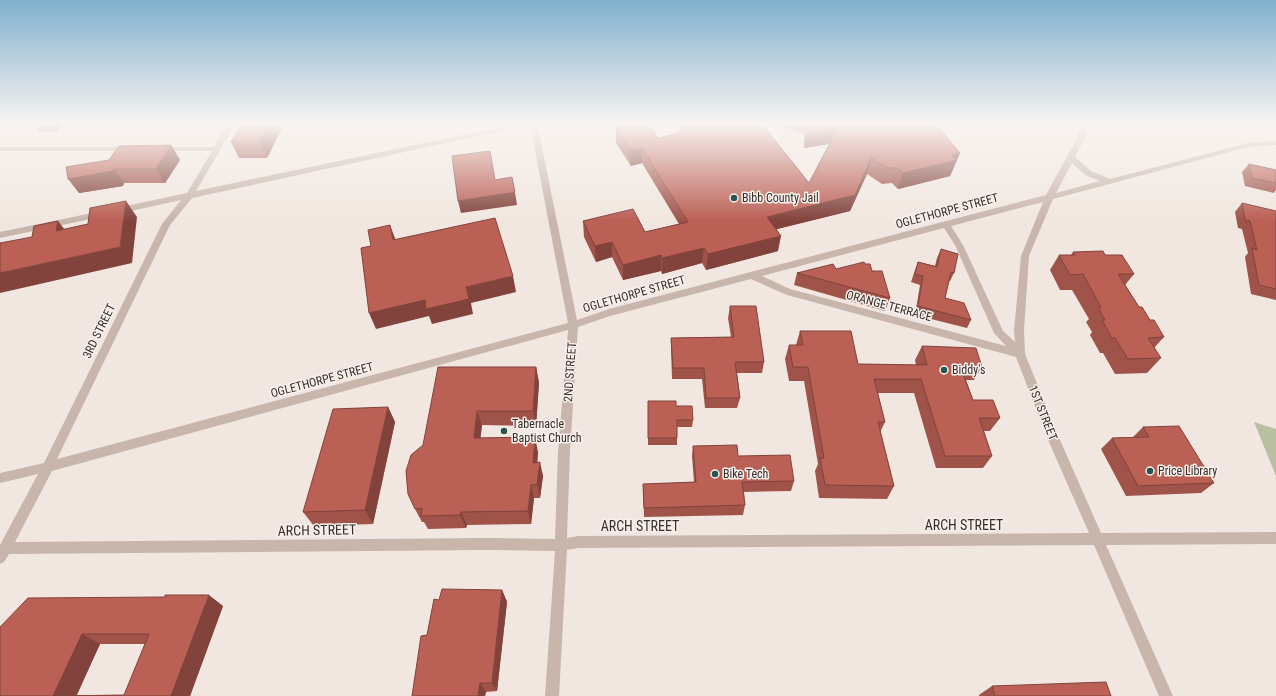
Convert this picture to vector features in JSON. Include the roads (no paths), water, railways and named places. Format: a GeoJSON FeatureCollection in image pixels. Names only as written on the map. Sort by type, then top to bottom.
{"type":"FeatureCollection","features":[{"type":"Feature","properties":{"kind":"street","name":"3RD STREET"},"geometry":{"type":"LineString","coordinates":[[3,553],[48,467],[166,224],[190,195],[213,155]]}},
{"type":"Feature","properties":{"kind":"street"},"geometry":{"type":"LineString","coordinates":[[0,236],[377,155]]}},
{"type":"Feature","properties":{"kind":"street","name":"2ND STREET"},"geometry":{"type":"LineString","coordinates":[[539,155],[573,325],[564,452],[561,545],[552,696]]}},
{"type":"Feature","properties":{"kind":"street","name":"OGLETHORPE STREET"},"geometry":{"type":"LineString","coordinates":[[0,478],[48,467],[573,325],[609,313],[1206,155]]}},
{"type":"Feature","properties":{"kind":"street"},"geometry":{"type":"LineString","coordinates":[[1071,158],[1089,174],[1100,179],[1112,181]]}},
{"type":"Feature","properties":{"kind":"street","name":"1ST STREET"},"geometry":{"type":"LineString","coordinates":[[1071,158],[1049,198],[1025,256],[1019,323],[1020,354],[1054,440],[1166,696]]}},
{"type":"Feature","properties":{"kind":"street"},"geometry":{"type":"LineString","coordinates":[[946,225],[959,245],[999,333],[1020,354]]}},
{"type":"Feature","properties":{"kind":"street","name":"ORANGE TERRACE"},"geometry":{"type":"LineString","coordinates":[[753,276],[787,292],[1020,354]]}},
{"type":"Feature","properties":{"kind":"street","name":"ARCH STREET"},"geometry":{"type":"LineString","coordinates":[[3,553],[485,544],[561,545],[578,542],[1276,538]]}},
{"type":"Feature","properties":{"kind":"place","name":"Bibb County Jail"},"geometry":{"type":"Point","coordinates":[734,198]}},
{"type":"Feature","properties":{"kind":"place","name":"Biddy's"},"geometry":{"type":"Point","coordinates":[944,370]}},
{"type":"Feature","properties":{"kind":"place","name":"Tabernacle Baptist Church"},"geometry":{"type":"Point","coordinates":[504,431]}},
{"type":"Feature","properties":{"kind":"place","name":"Price Library"},"geometry":{"type":"Point","coordinates":[1150,471]}},
{"type":"Feature","properties":{"kind":"place","name":"Bike Tech"},"geometry":{"type":"Point","coordinates":[715,474]}}]}
